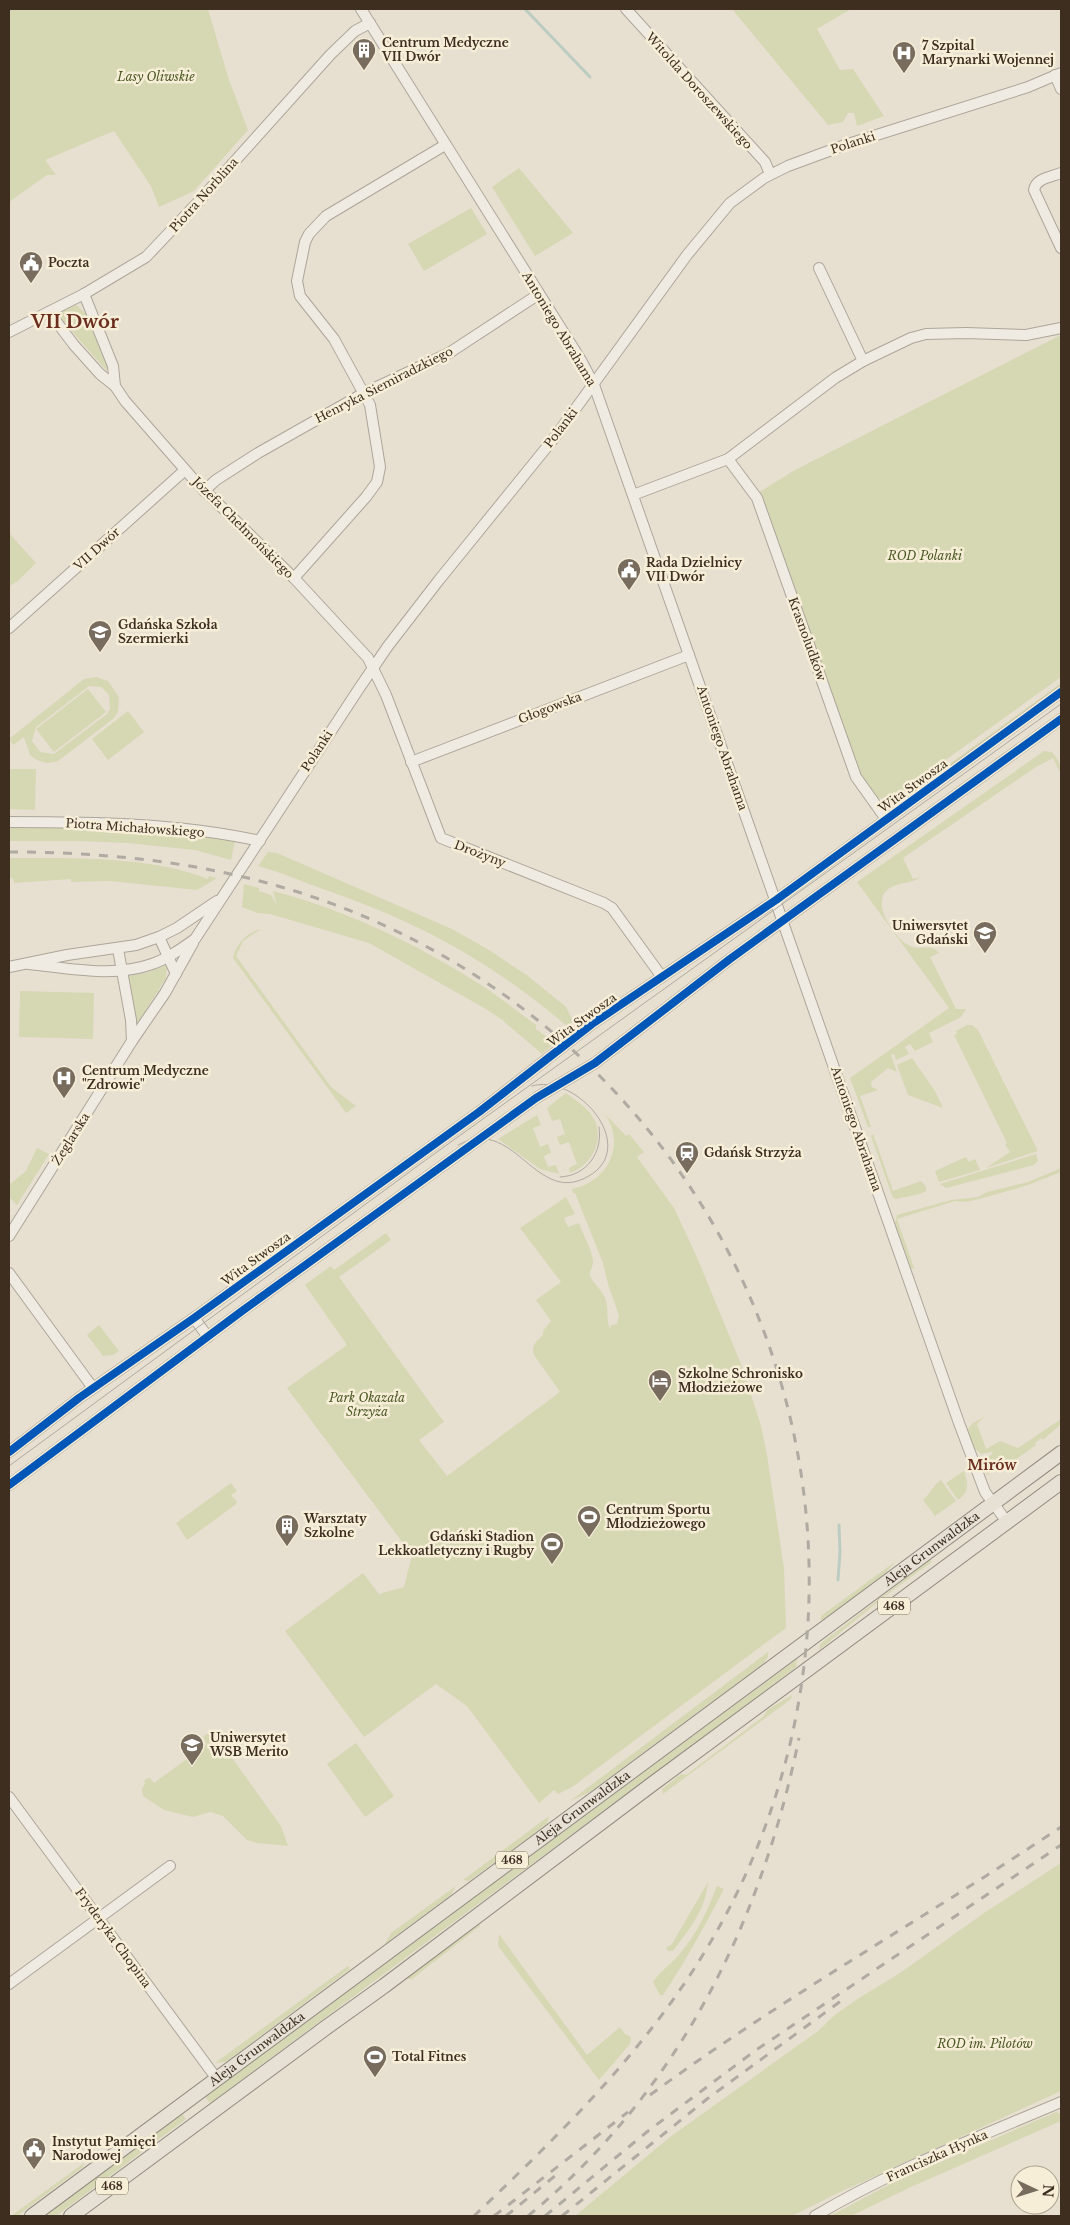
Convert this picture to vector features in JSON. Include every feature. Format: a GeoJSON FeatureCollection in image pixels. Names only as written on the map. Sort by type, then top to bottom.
{"type":"FeatureCollection","features":[{"type":"Feature","properties":{"kind":"main road","name":"Aleja Grunwaldzka"},"geometry":{"type":"LineString","coordinates":[[32,2216],[1061,1453]]}},
{"type":"Feature","properties":{"kind":"main road","name":"Aleja Grunwaldzka"},"geometry":{"type":"LineString","coordinates":[[71,2216],[384,1986],[651,1785],[1061,1482]]}},
{"type":"Feature","properties":{"kind":"main road"},"geometry":{"type":"LineString","coordinates":[[933,1548],[947,1567]]}},
{"type":"Feature","properties":{"kind":"street","name":"Antoniego Abrahama"},"geometry":{"type":"LineString","coordinates":[[361,9],[582,362],[594,385],[959,1423],[984,1488],[993,1504],[1007,1522]]}},
{"type":"Feature","properties":{"kind":"street","name":"Witolda Doroszewskiego"},"geometry":{"type":"LineString","coordinates":[[626,9],[765,162],[770,174]]}},
{"type":"Feature","properties":{"kind":"street","name":"Piotra Norblina"},"geometry":{"type":"LineString","coordinates":[[9,332],[132,267],[157,247],[331,54],[355,31],[370,23]]}},
{"type":"Feature","properties":{"kind":"street","name":"Polanki"},"geometry":{"type":"LineString","coordinates":[[195,939],[374,666],[439,580],[517,485],[594,385],[687,255],[717,217],[742,193],[770,174],[845,145],[1028,87],[1058,74]]}},
{"type":"Feature","properties":{"kind":"street"},"geometry":{"type":"LineString","coordinates":[[1058,74],[1061,89]]}},
{"type":"Feature","properties":{"kind":"street"},"geometry":{"type":"LineString","coordinates":[[294,578],[366,497],[377,482],[380,466],[370,405],[334,339],[300,296],[297,281],[305,242],[326,216],[445,145]]}},
{"type":"Feature","properties":{"kind":"street"},"geometry":{"type":"LineString","coordinates":[[1061,173],[1039,181],[1035,185],[1034,190],[1061,248]]}},
{"type":"Feature","properties":{"kind":"street"},"geometry":{"type":"LineString","coordinates":[[819,268],[863,361]]}},
{"type":"Feature","properties":{"kind":"street","name":"Józefa Chełmońskiego"},"geometry":{"type":"LineString","coordinates":[[84,294],[113,366],[116,386]]}},
{"type":"Feature","properties":{"kind":"street","name":"Henryka Siemiradzkiego"},"geometry":{"type":"LineString","coordinates":[[204,491],[216,480],[258,452],[364,393],[449,353],[539,294]]}},
{"type":"Feature","properties":{"kind":"street","name":"Józefa Chełmońskiego"},"geometry":{"type":"LineString","coordinates":[[49,312],[100,374],[116,386],[125,401],[204,491],[294,578],[362,650],[374,666]]}},
{"type":"Feature","properties":{"kind":"street"},"geometry":{"type":"LineString","coordinates":[[633,495],[728,459],[835,378],[863,361],[919,335],[966,333],[1026,335],[1061,328]]}},
{"type":"Feature","properties":{"kind":"street","name":"Krasnoludków"},"geometry":{"type":"LineString","coordinates":[[728,459],[757,498],[856,777],[886,819]]}},
{"type":"Feature","properties":{"kind":"street","name":"VII Dwór"},"geometry":{"type":"LineString","coordinates":[[9,628],[185,470]]}},
{"type":"Feature","properties":{"kind":"street","name":"Głogowska"},"geometry":{"type":"LineString","coordinates":[[410,762],[689,655]]}},
{"type":"Feature","properties":{"kind":"street","name":"Drożyny"},"geometry":{"type":"LineString","coordinates":[[374,666],[441,838],[612,908],[662,977]]}},
{"type":"Feature","properties":{"kind":"street","name":"Wita Stwosza"},"geometry":{"type":"LineString","coordinates":[[9,1452],[93,1388],[194,1318],[479,1112],[592,1024],[776,900],[1061,692]]}},
{"type":"Feature","properties":{"kind":"street"},"geometry":{"type":"LineString","coordinates":[[9,1485],[208,1336],[536,1098],[595,1063],[700,981],[1061,719]]}},
{"type":"Feature","properties":{"kind":"street","name":"Piotra Michałowskiego"},"geometry":{"type":"LineString","coordinates":[[9,822],[101,823],[186,830],[260,841]]}},
{"type":"Feature","properties":{"kind":"street"},"geometry":{"type":"LineString","coordinates":[[9,967],[67,955],[118,949],[160,937],[177,928],[222,897]]}},
{"type":"Feature","properties":{"kind":"street"},"geometry":{"type":"LineString","coordinates":[[160,937],[176,974]]}},
{"type":"Feature","properties":{"kind":"street"},"geometry":{"type":"LineString","coordinates":[[29,964],[120,970],[151,965],[168,957],[195,939]]}},
{"type":"Feature","properties":{"kind":"street","name":"Żeglarska"},"geometry":{"type":"LineString","coordinates":[[9,1236],[132,1041],[165,994],[195,939]]}},
{"type":"Feature","properties":{"kind":"street"},"geometry":{"type":"LineString","coordinates":[[118,949],[120,970],[131,1020],[132,1041]]}},
{"type":"Feature","properties":{"kind":"street"},"geometry":{"type":"LineString","coordinates":[[9,1273],[93,1388]]}},
{"type":"Feature","properties":{"kind":"street"},"geometry":{"type":"LineString","coordinates":[[194,1318],[208,1336]]}},
{"type":"Feature","properties":{"kind":"street","name":"Fryderyka Chopina"},"geometry":{"type":"LineString","coordinates":[[9,1797],[217,2079]]}},
{"type":"Feature","properties":{"kind":"street"},"geometry":{"type":"LineString","coordinates":[[9,1984],[170,1866]]}},
{"type":"Feature","properties":{"kind":"street","name":"Franciszka Hynka"},"geometry":{"type":"LineString","coordinates":[[815,2216],[894,2175],[1061,2102]]}},
{"type":"Feature","properties":{"kind":"green space","name":"Lasy Oliwskie"},"geometry":{"type":"Polygon","coordinates":[[[9,9],[208,9],[228,77],[248,130],[194,191],[159,207],[151,186],[114,131],[45,160],[56,175],[47,175],[9,202],[9,9]]]}},
{"type":"Feature","properties":{"kind":"green space"},"geometry":{"type":"Polygon","coordinates":[[[732,9],[851,9],[817,29],[840,70],[853,69],[884,116],[857,126],[854,113],[848,113],[843,122],[828,125],[732,9]]]}},
{"type":"Feature","properties":{"kind":"green space"},"geometry":{"type":"Polygon","coordinates":[[[519,168],[573,233],[535,256],[492,187],[519,168]]]}},
{"type":"Feature","properties":{"kind":"green space"},"geometry":{"type":"Polygon","coordinates":[[[471,208],[487,234],[424,271],[408,244],[471,208]]]}},
{"type":"Feature","properties":{"kind":"green space"},"geometry":{"type":"Polygon","coordinates":[[[76,305],[85,313],[108,369],[106,370],[61,319],[62,311],[76,305]]]}},
{"type":"Feature","properties":{"kind":"green space","name":"ROD Polanki"},"geometry":{"type":"Polygon","coordinates":[[[1061,335],[1061,677],[890,800],[877,798],[858,772],[758,493],[795,470],[1061,335]]]}},
{"type":"Feature","properties":{"kind":"green space"},"geometry":{"type":"Polygon","coordinates":[[[9,533],[36,563],[18,581],[9,586],[9,533]]]}},
{"type":"Feature","properties":{"kind":"green space"},"geometry":{"type":"Polygon","coordinates":[[[96,677],[108,681],[119,697],[118,712],[113,719],[58,761],[51,763],[43,762],[30,755],[24,737],[13,745],[9,739],[84,679],[96,677]],[[89,686],[36,727],[32,741],[40,752],[54,754],[107,714],[110,709],[109,695],[101,687],[89,686]]]}},
{"type":"Feature","properties":{"kind":"green space"},"geometry":{"type":"Polygon","coordinates":[[[1061,683],[1061,687],[895,808],[886,810],[1061,683]]]}},
{"type":"Feature","properties":{"kind":"green space"},"geometry":{"type":"Polygon","coordinates":[[[88,689],[106,712],[54,752],[36,729],[88,689]]]}},
{"type":"Feature","properties":{"kind":"green space"},"geometry":{"type":"Polygon","coordinates":[[[128,711],[144,732],[108,760],[92,739],[128,711]]]}},
{"type":"Feature","properties":{"kind":"green space"},"geometry":{"type":"Polygon","coordinates":[[[1044,751],[1052,752],[1060,765],[1061,774],[1053,758],[1036,767],[903,858],[913,879],[921,877],[890,888],[882,897],[882,905],[888,922],[904,943],[918,948],[933,948],[939,953],[930,957],[956,1009],[966,1009],[961,1017],[929,1033],[933,1042],[915,1051],[910,1044],[905,1047],[909,1054],[896,1060],[894,1054],[891,1055],[897,1072],[888,1068],[871,1082],[872,1087],[878,1090],[860,1096],[871,1127],[868,1127],[850,1078],[949,1008],[857,882],[1044,751]]]}},
{"type":"Feature","properties":{"kind":"green space"},"geometry":{"type":"Polygon","coordinates":[[[9,769],[36,769],[35,810],[9,809],[9,769]]]}},
{"type":"Feature","properties":{"kind":"green space"},"geometry":{"type":"Polygon","coordinates":[[[9,826],[151,830],[197,840],[198,834],[235,840],[231,860],[195,850],[127,843],[9,841],[9,826]]]}},
{"type":"Feature","properties":{"kind":"green space"},"geometry":{"type":"Polygon","coordinates":[[[268,852],[277,853],[452,929],[489,950],[528,976],[566,1007],[573,1021],[568,1027],[511,982],[482,963],[422,930],[358,902],[258,866],[268,852]]]}},
{"type":"Feature","properties":{"kind":"green space"},"geometry":{"type":"Polygon","coordinates":[[[9,858],[136,862],[186,871],[208,879],[209,876],[217,878],[197,890],[109,881],[71,882],[71,879],[14,883],[13,879],[9,876],[9,858]]]}},
{"type":"Feature","properties":{"kind":"green space"},"geometry":{"type":"Polygon","coordinates":[[[244,884],[259,888],[259,891],[271,895],[277,905],[273,891],[354,918],[406,942],[457,970],[488,990],[536,1025],[536,1029],[555,1043],[542,1054],[501,1019],[486,1009],[369,943],[270,914],[257,913],[242,907],[244,884]]]}},
{"type":"Feature","properties":{"kind":"green space"},"geometry":{"type":"Polygon","coordinates":[[[261,929],[243,941],[236,956],[331,1087],[356,1106],[346,1113],[233,958],[243,939],[261,929]]]}},
{"type":"Feature","properties":{"kind":"green space"},"geometry":{"type":"Polygon","coordinates":[[[167,965],[166,978],[137,1024],[128,976],[146,973],[167,965]]]}},
{"type":"Feature","properties":{"kind":"green space"},"geometry":{"type":"Polygon","coordinates":[[[20,991],[94,993],[93,1039],[19,1037],[20,991]]]}},
{"type":"Feature","properties":{"kind":"green space"},"geometry":{"type":"Polygon","coordinates":[[[967,1025],[972,1025],[978,1030],[1038,1151],[986,1168],[1010,1152],[954,1035],[957,1034],[956,1031],[967,1025]]]}},
{"type":"Feature","properties":{"kind":"green space"},"geometry":{"type":"Polygon","coordinates":[[[912,1058],[935,1091],[943,1108],[908,1095],[897,1065],[912,1058]]]}},
{"type":"Feature","properties":{"kind":"green space"},"geometry":{"type":"Polygon","coordinates":[[[566,1093],[590,1113],[598,1130],[596,1148],[592,1156],[579,1169],[570,1173],[569,1168],[577,1164],[569,1142],[560,1145],[557,1137],[565,1134],[560,1119],[552,1121],[547,1108],[566,1093]]]}},
{"type":"Feature","properties":{"kind":"green space","name":"Centrum Sportu Młodzieżowego"},"geometry":{"type":"Polygon","coordinates":[[[605,1114],[626,1136],[629,1134],[644,1152],[637,1157],[674,1208],[696,1255],[741,1364],[761,1426],[767,1455],[784,1568],[786,1628],[572,1787],[558,1794],[554,1790],[539,1803],[467,1706],[436,1684],[364,1737],[285,1631],[363,1573],[379,1594],[404,1587],[412,1555],[287,1388],[347,1345],[305,1285],[331,1266],[334,1270],[386,1233],[391,1240],[339,1277],[444,1422],[419,1440],[447,1476],[560,1392],[534,1355],[533,1349],[551,1321],[536,1300],[561,1282],[520,1228],[566,1197],[575,1214],[564,1218],[568,1227],[579,1223],[593,1260],[590,1275],[605,1298],[610,1329],[611,1325],[617,1324],[619,1316],[603,1263],[572,1189],[585,1185],[595,1179],[610,1160],[614,1138],[605,1114]]]}},
{"type":"Feature","properties":{"kind":"green space"},"geometry":{"type":"Polygon","coordinates":[[[537,1115],[541,1125],[533,1128],[540,1147],[548,1144],[551,1153],[544,1156],[548,1167],[556,1165],[559,1174],[540,1169],[498,1139],[537,1115]]]}},
{"type":"Feature","properties":{"kind":"green space"},"geometry":{"type":"Polygon","coordinates":[[[873,1134],[893,1191],[921,1181],[926,1187],[926,1191],[920,1194],[893,1198],[871,1136],[873,1134]]]}},
{"type":"Feature","properties":{"kind":"green space"},"geometry":{"type":"Polygon","coordinates":[[[37,1148],[49,1154],[17,1205],[9,1197],[9,1185],[26,1171],[37,1148]]]}},
{"type":"Feature","properties":{"kind":"green space"},"geometry":{"type":"Polygon","coordinates":[[[1036,1154],[1038,1161],[1034,1165],[946,1188],[940,1184],[1036,1154]]]}},
{"type":"Feature","properties":{"kind":"green space"},"geometry":{"type":"Polygon","coordinates":[[[966,1157],[969,1162],[975,1159],[980,1170],[939,1182],[935,1171],[966,1157]]]}},
{"type":"Feature","properties":{"kind":"green space"},"geometry":{"type":"Polygon","coordinates":[[[1061,1168],[1061,1172],[1028,1185],[966,1202],[955,1201],[897,1219],[914,1268],[916,1269],[911,1268],[895,1223],[897,1215],[951,1200],[978,1197],[987,1192],[1028,1182],[1061,1168]]]}},
{"type":"Feature","properties":{"kind":"green space"},"geometry":{"type":"Polygon","coordinates":[[[99,1325],[119,1351],[113,1355],[103,1356],[87,1335],[99,1325]]]}},
{"type":"Feature","properties":{"kind":"green space"},"geometry":{"type":"Polygon","coordinates":[[[984,1417],[977,1424],[986,1449],[1000,1441],[1018,1448],[1061,1419],[1061,1424],[1043,1440],[1041,1438],[1035,1443],[1036,1445],[998,1472],[991,1472],[987,1475],[980,1464],[993,1453],[981,1454],[974,1448],[967,1430],[973,1423],[984,1417]]]}},
{"type":"Feature","properties":{"kind":"green space"},"geometry":{"type":"Polygon","coordinates":[[[964,1471],[967,1487],[965,1494],[958,1500],[946,1483],[964,1471]]]}},
{"type":"Feature","properties":{"kind":"green space"},"geometry":{"type":"Polygon","coordinates":[[[941,1480],[956,1501],[935,1516],[923,1500],[941,1480]]]}},
{"type":"Feature","properties":{"kind":"green space"},"geometry":{"type":"Polygon","coordinates":[[[231,1483],[237,1491],[231,1495],[237,1502],[235,1505],[187,1540],[176,1523],[231,1483]]]}},
{"type":"Feature","properties":{"kind":"green space"},"geometry":{"type":"Polygon","coordinates":[[[930,1560],[932,1562],[885,1596],[819,1650],[820,1644],[930,1560]]]}},
{"type":"Feature","properties":{"kind":"green space"},"geometry":{"type":"Polygon","coordinates":[[[896,1561],[882,1577],[821,1621],[821,1616],[896,1561]]]}},
{"type":"Feature","properties":{"kind":"green space"},"geometry":{"type":"Polygon","coordinates":[[[768,1652],[768,1657],[763,1664],[590,1792],[570,1801],[768,1652]]]}},
{"type":"Feature","properties":{"kind":"green space"},"geometry":{"type":"Polygon","coordinates":[[[797,1659],[796,1667],[758,1696],[210,2103],[205,2097],[797,1659]]]}},
{"type":"Feature","properties":{"kind":"green space"},"geometry":{"type":"Polygon","coordinates":[[[792,1695],[791,1699],[663,1794],[662,1789],[681,1774],[686,1775],[764,1716],[767,1710],[792,1695]]]}},
{"type":"Feature","properties":{"kind":"green space"},"geometry":{"type":"Polygon","coordinates":[[[212,1730],[281,1826],[288,1846],[257,1843],[247,1840],[223,1816],[210,1812],[193,1817],[164,1810],[143,1796],[144,1781],[149,1777],[154,1783],[207,1744],[203,1737],[212,1730]]]}},
{"type":"Feature","properties":{"kind":"green space"},"geometry":{"type":"Polygon","coordinates":[[[356,1743],[394,1796],[365,1817],[327,1764],[356,1743]]]}},
{"type":"Feature","properties":{"kind":"green space"},"geometry":{"type":"Polygon","coordinates":[[[549,1816],[547,1824],[469,1881],[463,1880],[549,1816]]]}},
{"type":"Feature","properties":{"kind":"green space","name":"ROD im. Pilotów"},"geometry":{"type":"Polygon","coordinates":[[[1061,1863],[1061,2091],[792,2216],[575,2216],[670,2137],[818,2031],[836,2014],[900,1973],[984,1913],[1061,1863]]]}},
{"type":"Feature","properties":{"kind":"green space"},"geometry":{"type":"Polygon","coordinates":[[[708,1882],[704,1902],[696,1919],[673,1951],[668,1951],[666,1948],[672,1944],[708,1882]]]}},
{"type":"Feature","properties":{"kind":"green space"},"geometry":{"type":"Polygon","coordinates":[[[456,1886],[451,1895],[385,1944],[391,1933],[456,1886]]]}},
{"type":"Feature","properties":{"kind":"green space"},"geometry":{"type":"Polygon","coordinates":[[[717,1886],[724,1889],[717,1903],[679,1970],[663,1995],[660,1995],[653,1982],[688,1944],[706,1912],[717,1886]]]}},
{"type":"Feature","properties":{"kind":"green space"},"geometry":{"type":"Polygon","coordinates":[[[480,1924],[480,1926],[412,1979],[404,1979],[480,1924]]]}},
{"type":"Feature","properties":{"kind":"green space"},"geometry":{"type":"Polygon","coordinates":[[[499,1934],[587,2055],[620,2027],[625,2034],[631,2037],[630,2044],[599,2080],[498,1946],[499,1934]]]}},
{"type":"Feature","properties":{"kind":"green space"},"geometry":{"type":"Polygon","coordinates":[[[348,1966],[350,1969],[226,2062],[215,2063],[348,1966]]]}},
{"type":"Feature","properties":{"kind":"green space"},"geometry":{"type":"Polygon","coordinates":[[[1056,2112],[1061,2114],[1061,2121],[911,2187],[851,2216],[830,2216],[892,2183],[1056,2112]]]}},
{"type":"Feature","properties":{"kind":"green space"},"geometry":{"type":"Polygon","coordinates":[[[182,2114],[186,2119],[56,2216],[45,2216],[182,2114]]]}},
{"type":"Feature","properties":{"kind":"green space"},"geometry":{"type":"Polygon","coordinates":[[[84,2163],[83,2167],[17,2216],[11,2216],[84,2163]]]}},
{"type":"Feature","properties":{"kind":"waterway"},"geometry":{"type":"LineString","coordinates":[[525,9],[590,77]]}},
{"type":"Feature","properties":{"kind":"waterway"},"geometry":{"type":"LineString","coordinates":[[838,1580],[839,1525]]}},
{"type":"Feature","properties":{"kind":"tram line"},"geometry":{"type":"LineString","coordinates":[[9,1466],[423,1162],[1061,704]]}},
{"type":"Feature","properties":{"kind":"tram line"},"geometry":{"type":"LineString","coordinates":[[458,1145],[477,1139],[494,1141],[509,1148],[536,1170],[551,1179],[566,1183],[583,1179],[600,1167],[607,1151],[606,1134],[598,1117],[585,1102],[568,1091],[550,1085],[532,1086]]}},
{"type":"Feature","properties":{"kind":"tram line"},"geometry":{"type":"LineString","coordinates":[[560,1177],[570,1176],[578,1172],[591,1161],[596,1154],[600,1136],[599,1127]]}},
{"type":"Feature","properties":{"kind":"railway"},"geometry":{"type":"LineString","coordinates":[[9,852],[100,855],[145,860],[189,866],[277,886],[320,899],[363,916],[488,984],[594,1071],[682,1174],[747,1291],[790,1418],[809,1552],[801,1689],[765,1827],[740,1886],[712,1941],[679,1991],[643,2039],[604,2085],[563,2129],[474,2216]]}},
{"type":"Feature","properties":{"kind":"railway"},"geometry":{"type":"LineString","coordinates":[[528,2216],[581,2168],[628,2116],[669,2060],[705,2001],[736,1939],[762,1874],[783,1807],[799,1738]]}},
{"type":"Feature","properties":{"kind":"railway"},"geometry":{"type":"LineString","coordinates":[[650,2095],[751,2025],[1061,1827]]}},
{"type":"Feature","properties":{"kind":"railway"},"geometry":{"type":"LineString","coordinates":[[545,2216],[648,2131],[756,2050],[1061,1845]]}},
{"type":"Feature","properties":{"kind":"railway"},"geometry":{"type":"LineString","coordinates":[[562,2216],[707,2099],[845,1998]]}},
{"type":"Feature","properties":{"kind":"railway"},"geometry":{"type":"LineString","coordinates":[[494,2216],[628,2112]]}},
{"type":"Feature","properties":{"kind":"railway"},"geometry":{"type":"LineString","coordinates":[[506,2216],[556,2175]]}},
{"type":"Feature","properties":{"kind":"cycle path"},"geometry":{"type":"LineString","coordinates":[[9,1452],[79,1398],[194,1318],[479,1112],[592,1024],[776,900],[1061,692]]}},
{"type":"Feature","properties":{"kind":"cycle path"},"geometry":{"type":"LineString","coordinates":[[9,1485],[242,1311],[536,1098],[595,1063],[730,959],[1061,719]]}},
{"type":"Feature","properties":{"kind":"place","name":"Centrum Medyczne VII Dwór"},"geometry":{"type":"Point","coordinates":[364,71]}},
{"type":"Feature","properties":{"kind":"place","name":"7 Szpital Marynarki Wojennej"},"geometry":{"type":"Point","coordinates":[904,74]}},
{"type":"Feature","properties":{"kind":"place","name":"Poczta"},"geometry":{"type":"Point","coordinates":[31,284]}},
{"type":"Feature","properties":{"kind":"place","name":"Rada Dzielnicy VII Dwór"},"geometry":{"type":"Point","coordinates":[629,591]}},
{"type":"Feature","properties":{"kind":"place","name":"Gdańska Szkoła Szermierki"},"geometry":{"type":"Point","coordinates":[100,653]}},
{"type":"Feature","properties":{"kind":"place","name":"Uniwersytet Gdański"},"geometry":{"type":"Point","coordinates":[985,954]}},
{"type":"Feature","properties":{"kind":"place","name":"Centrum Medyczne \"Zdrowie\""},"geometry":{"type":"Point","coordinates":[64,1099]}},
{"type":"Feature","properties":{"kind":"place","name":"Gdańsk Strzyża"},"geometry":{"type":"Point","coordinates":[687,1174]}},
{"type":"Feature","properties":{"kind":"place","name":"Szkolne Schronisko Młodzieżowe"},"geometry":{"type":"Point","coordinates":[660,1402]}},
{"type":"Feature","properties":{"kind":"place","name":"Centrum Sportu Młodzieżowego"},"geometry":{"type":"Point","coordinates":[589,1538]}},
{"type":"Feature","properties":{"kind":"place","name":"Warsztaty Szkolne"},"geometry":{"type":"Point","coordinates":[287,1547]}},
{"type":"Feature","properties":{"kind":"place","name":"Gdański Stadion Lekkoatletyczny i Rugby"},"geometry":{"type":"Point","coordinates":[552,1565]}},
{"type":"Feature","properties":{"kind":"place","name":"Uniwersytet WSB Merito"},"geometry":{"type":"Point","coordinates":[192,1766]}},
{"type":"Feature","properties":{"kind":"place","name":"Total Fitnes"},"geometry":{"type":"Point","coordinates":[375,2078]}},
{"type":"Feature","properties":{"kind":"place","name":"Instytut Pamięci Narodowej"},"geometry":{"type":"Point","coordinates":[34,2170]}},
{"type":"Feature","properties":{"kind":"district","name":"VII Dwór"},"geometry":{"type":"Point","coordinates":[75,322]}},
{"type":"Feature","properties":{"kind":"district","name":"Mirów"},"geometry":{"type":"Point","coordinates":[992,1465]}},
{"type":"Feature","properties":{"kind":"park label","name":"Park Okazała Strzyża"},"geometry":{"type":"Point","coordinates":[367,1405]}}]}
